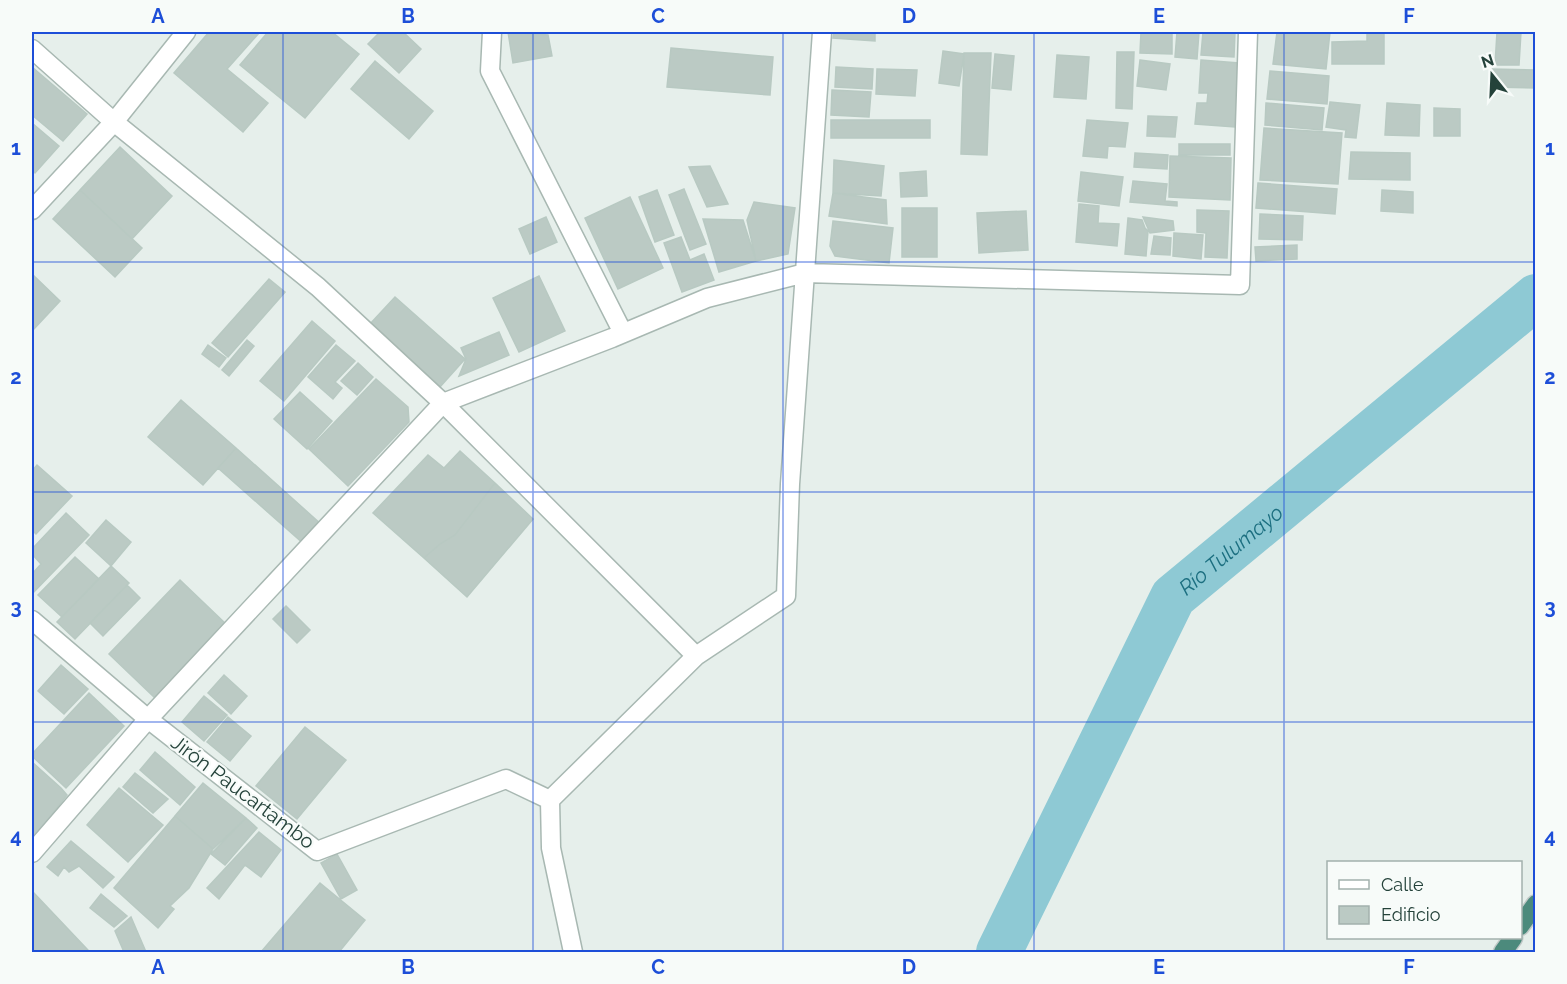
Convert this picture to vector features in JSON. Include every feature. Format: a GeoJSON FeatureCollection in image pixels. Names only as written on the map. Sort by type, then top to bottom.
{"type":"FeatureCollection","features":[{"type":"Feature","properties":{"kind":"highway"},"geometry":{"type":"LineString","coordinates":[[1522,925],[1536,904]]}},
{"type":"Feature","properties":{"kind":"highway"},"geometry":{"type":"LineString","coordinates":[[1503,952],[1512,939]]}},
{"type":"Feature","properties":{"kind":"street"},"geometry":{"type":"LineString","coordinates":[[32,210],[114,122],[186,32]]}},
{"type":"Feature","properties":{"kind":"street"},"geometry":{"type":"LineString","coordinates":[[492,32],[490,71],[623,333]]}},
{"type":"Feature","properties":{"kind":"street"},"geometry":{"type":"LineString","coordinates":[[573,952],[551,848],[550,800],[696,656],[786,596],[790,484],[822,32]]}},
{"type":"Feature","properties":{"kind":"street"},"geometry":{"type":"LineString","coordinates":[[32,853],[148,719],[443,403],[707,298],[805,273],[1240,285],[1248,32]]}},
{"type":"Feature","properties":{"kind":"street"},"geometry":{"type":"LineString","coordinates":[[32,49],[114,122],[318,287],[443,403],[696,656]]}},
{"type":"Feature","properties":{"kind":"street","name":"Jirón Paucartambo"},"geometry":{"type":"LineString","coordinates":[[32,620],[148,719],[317,851],[506,779],[550,800]]}},
{"type":"Feature","properties":{"kind":"building"},"geometry":{"type":"Polygon","coordinates":[[[209,32],[260,32],[227,69],[268,103],[243,132],[174,73],[209,32]]]}},
{"type":"Feature","properties":{"kind":"building"},"geometry":{"type":"Polygon","coordinates":[[[268,32],[332,32],[359,54],[305,118],[240,65],[268,32]]]}},
{"type":"Feature","properties":{"kind":"building"},"geometry":{"type":"Polygon","coordinates":[[[380,32],[403,32],[421,49],[399,73],[368,44],[380,32]]]}},
{"type":"Feature","properties":{"kind":"building"},"geometry":{"type":"Polygon","coordinates":[[[508,32],[548,35],[552,56],[513,63],[508,32]]]}},
{"type":"Feature","properties":{"kind":"building"},"geometry":{"type":"Polygon","coordinates":[[[834,32],[875,32],[875,41],[833,38],[834,32]]]}},
{"type":"Feature","properties":{"kind":"building"},"geometry":{"type":"Polygon","coordinates":[[[1141,32],[1172,32],[1172,54],[1140,53],[1141,32]]]}},
{"type":"Feature","properties":{"kind":"building"},"geometry":{"type":"Polygon","coordinates":[[[1177,32],[1199,32],[1197,59],[1175,57],[1177,32]]]}},
{"type":"Feature","properties":{"kind":"building"},"geometry":{"type":"Polygon","coordinates":[[[1203,32],[1235,32],[1234,57],[1201,55],[1203,32]]]}},
{"type":"Feature","properties":{"kind":"building"},"geometry":{"type":"Polygon","coordinates":[[[1277,32],[1330,32],[1326,69],[1273,64],[1277,32]]]}},
{"type":"Feature","properties":{"kind":"building"},"geometry":{"type":"Polygon","coordinates":[[[1367,32],[1384,32],[1384,64],[1332,64],[1332,42],[1367,41],[1367,32]]]}},
{"type":"Feature","properties":{"kind":"building"},"geometry":{"type":"Polygon","coordinates":[[[1497,32],[1521,32],[1519,65],[1495,65],[1497,32]]]}},
{"type":"Feature","properties":{"kind":"building"},"geometry":{"type":"Polygon","coordinates":[[[671,48],[773,57],[770,95],[667,87],[671,48]]]}},
{"type":"Feature","properties":{"kind":"building"},"geometry":{"type":"Polygon","coordinates":[[[943,51],[964,54],[959,86],[939,83],[943,51]]]}},
{"type":"Feature","properties":{"kind":"building"},"geometry":{"type":"Polygon","coordinates":[[[1117,52],[1134,52],[1132,109],[1116,108],[1117,52]]]}},
{"type":"Feature","properties":{"kind":"building"},"geometry":{"type":"Polygon","coordinates":[[[964,53],[991,53],[987,155],[961,154],[964,53]]]}},
{"type":"Feature","properties":{"kind":"building"},"geometry":{"type":"Polygon","coordinates":[[[995,54],[1014,56],[1011,90],[992,88],[995,54]]]}},
{"type":"Feature","properties":{"kind":"building"},"geometry":{"type":"Polygon","coordinates":[[[1057,55],[1089,57],[1086,99],[1054,97],[1057,55]]]}},
{"type":"Feature","properties":{"kind":"building"},"geometry":{"type":"Polygon","coordinates":[[[1140,60],[1170,64],[1166,90],[1137,86],[1140,60]]]}},
{"type":"Feature","properties":{"kind":"building"},"geometry":{"type":"Polygon","coordinates":[[[1201,60],[1239,63],[1235,127],[1195,124],[1197,103],[1207,103],[1208,93],[1199,93],[1201,60]]]}},
{"type":"Feature","properties":{"kind":"building"},"geometry":{"type":"Polygon","coordinates":[[[375,61],[433,111],[409,139],[351,89],[375,61]]]}},
{"type":"Feature","properties":{"kind":"building"},"geometry":{"type":"Polygon","coordinates":[[[32,67],[87,114],[63,141],[32,115],[32,67]]]}},
{"type":"Feature","properties":{"kind":"building"},"geometry":{"type":"Polygon","coordinates":[[[836,67],[873,69],[872,89],[835,87],[836,67]]]}},
{"type":"Feature","properties":{"kind":"building"},"geometry":{"type":"Polygon","coordinates":[[[877,69],[917,70],[915,96],[876,94],[877,69]]]}},
{"type":"Feature","properties":{"kind":"building"},"geometry":{"type":"Polygon","coordinates":[[[1491,69],[1536,70],[1536,88],[1491,87],[1491,69]]]}},
{"type":"Feature","properties":{"kind":"building"},"geometry":{"type":"Polygon","coordinates":[[[1270,71],[1329,76],[1327,104],[1267,99],[1270,71]]]}},
{"type":"Feature","properties":{"kind":"building"},"geometry":{"type":"Polygon","coordinates":[[[832,90],[871,92],[869,117],[831,115],[832,90]]]}},
{"type":"Feature","properties":{"kind":"building"},"geometry":{"type":"Polygon","coordinates":[[[1330,102],[1360,105],[1356,138],[1345,137],[1346,130],[1326,127],[1330,102]]]}},
{"type":"Feature","properties":{"kind":"building"},"geometry":{"type":"Polygon","coordinates":[[[1266,103],[1324,108],[1322,130],[1265,125],[1266,103]]]}},
{"type":"Feature","properties":{"kind":"building"},"geometry":{"type":"Polygon","coordinates":[[[1387,103],[1420,105],[1419,136],[1385,135],[1387,103]]]}},
{"type":"Feature","properties":{"kind":"building"},"geometry":{"type":"Polygon","coordinates":[[[1434,108],[1460,109],[1460,136],[1434,136],[1434,108]]]}},
{"type":"Feature","properties":{"kind":"building"},"geometry":{"type":"Polygon","coordinates":[[[1148,116],[1177,117],[1175,137],[1147,136],[1148,116]]]}},
{"type":"Feature","properties":{"kind":"building"},"geometry":{"type":"Polygon","coordinates":[[[831,120],[930,120],[930,138],[831,138],[831,120]]]}},
{"type":"Feature","properties":{"kind":"building"},"geometry":{"type":"Polygon","coordinates":[[[1087,120],[1128,123],[1125,147],[1108,146],[1107,158],[1083,156],[1087,120]]]}},
{"type":"Feature","properties":{"kind":"building"},"geometry":{"type":"Polygon","coordinates":[[[32,123],[59,146],[35,173],[32,170],[32,123]]]}},
{"type":"Feature","properties":{"kind":"building"},"geometry":{"type":"Polygon","coordinates":[[[1264,128],[1342,133],[1338,184],[1260,180],[1264,128]]]}},
{"type":"Feature","properties":{"kind":"building"},"geometry":{"type":"Polygon","coordinates":[[[1179,144],[1230,144],[1230,155],[1179,155],[1179,144]]]}},
{"type":"Feature","properties":{"kind":"building"},"geometry":{"type":"Polygon","coordinates":[[[120,147],[172,196],[132,239],[80,190],[120,147]]]}},
{"type":"Feature","properties":{"kind":"building"},"geometry":{"type":"Polygon","coordinates":[[[1351,152],[1410,153],[1410,180],[1349,179],[1351,152]]]}},
{"type":"Feature","properties":{"kind":"building"},"geometry":{"type":"Polygon","coordinates":[[[1135,153],[1168,155],[1167,169],[1134,167],[1135,153]]]}},
{"type":"Feature","properties":{"kind":"building"},"geometry":{"type":"Polygon","coordinates":[[[1170,156],[1231,158],[1230,200],[1169,197],[1170,156]]]}},
{"type":"Feature","properties":{"kind":"building"},"geometry":{"type":"Polygon","coordinates":[[[834,160],[884,166],[881,196],[833,193],[834,160]]]}},
{"type":"Feature","properties":{"kind":"building"},"geometry":{"type":"Polygon","coordinates":[[[710,166],[728,204],[707,207],[689,167],[710,166]]]}},
{"type":"Feature","properties":{"kind":"building"},"geometry":{"type":"Polygon","coordinates":[[[926,171],[927,196],[901,197],[900,173],[926,171]]]}},
{"type":"Feature","properties":{"kind":"building"},"geometry":{"type":"Polygon","coordinates":[[[1081,172],[1123,177],[1119,206],[1078,201],[1081,172]]]}},
{"type":"Feature","properties":{"kind":"building"},"geometry":{"type":"Polygon","coordinates":[[[1133,181],[1167,184],[1165,201],[1177,202],[1177,206],[1130,202],[1133,181]]]}},
{"type":"Feature","properties":{"kind":"building"},"geometry":{"type":"Polygon","coordinates":[[[1258,183],[1337,189],[1335,214],[1256,208],[1258,183]]]}},
{"type":"Feature","properties":{"kind":"building"},"geometry":{"type":"Polygon","coordinates":[[[684,189],[706,244],[690,250],[669,195],[684,189]]]}},
{"type":"Feature","properties":{"kind":"building"},"geometry":{"type":"Polygon","coordinates":[[[80,190],[142,248],[115,277],[53,219],[80,190]]]}},
{"type":"Feature","properties":{"kind":"building"},"geometry":{"type":"Polygon","coordinates":[[[657,190],[674,235],[655,242],[639,197],[657,190]]]}},
{"type":"Feature","properties":{"kind":"building"},"geometry":{"type":"Polygon","coordinates":[[[1382,190],[1413,192],[1413,213],[1381,211],[1382,190]]]}},
{"type":"Feature","properties":{"kind":"building"},"geometry":{"type":"Polygon","coordinates":[[[833,193],[886,200],[887,224],[829,216],[833,193]]]}},
{"type":"Feature","properties":{"kind":"building"},"geometry":{"type":"Polygon","coordinates":[[[630,197],[663,268],[618,289],[585,218],[630,197]]]}},
{"type":"Feature","properties":{"kind":"building"},"geometry":{"type":"Polygon","coordinates":[[[754,202],[795,208],[788,254],[756,261],[747,220],[754,202]]]}},
{"type":"Feature","properties":{"kind":"building"},"geometry":{"type":"Polygon","coordinates":[[[1079,204],[1099,206],[1098,223],[1119,224],[1117,246],[1076,242],[1079,204]]]}},
{"type":"Feature","properties":{"kind":"building"},"geometry":{"type":"Polygon","coordinates":[[[902,208],[937,208],[937,257],[902,257],[902,208]]]}},
{"type":"Feature","properties":{"kind":"building"},"geometry":{"type":"Polygon","coordinates":[[[1197,210],[1229,211],[1227,258],[1205,257],[1206,233],[1197,232],[1197,210]]]}},
{"type":"Feature","properties":{"kind":"building"},"geometry":{"type":"Polygon","coordinates":[[[1026,211],[1028,250],[979,253],[977,213],[1026,211]]]}},
{"type":"Feature","properties":{"kind":"building"},"geometry":{"type":"Polygon","coordinates":[[[1260,214],[1303,216],[1302,240],[1259,239],[1260,214]]]}},
{"type":"Feature","properties":{"kind":"building"},"geometry":{"type":"Polygon","coordinates":[[[546,217],[557,242],[530,254],[519,229],[546,217]]]}},
{"type":"Feature","properties":{"kind":"building"},"geometry":{"type":"Polygon","coordinates":[[[1143,217],[1173,221],[1174,230],[1150,233],[1143,217]]]}},
{"type":"Feature","properties":{"kind":"building"},"geometry":{"type":"Polygon","coordinates":[[[1128,218],[1142,220],[1148,231],[1146,256],[1125,254],[1128,218]]]}},
{"type":"Feature","properties":{"kind":"building"},"geometry":{"type":"Polygon","coordinates":[[[703,219],[743,220],[756,261],[719,272],[703,219]]]}},
{"type":"Feature","properties":{"kind":"building"},"geometry":{"type":"Polygon","coordinates":[[[833,221],[893,228],[889,263],[835,256],[830,246],[833,221]]]}},
{"type":"Feature","properties":{"kind":"building"},"geometry":{"type":"Polygon","coordinates":[[[1174,233],[1203,235],[1201,259],[1173,256],[1174,233]]]}},
{"type":"Feature","properties":{"kind":"building"},"geometry":{"type":"Polygon","coordinates":[[[1154,236],[1171,238],[1170,255],[1151,254],[1154,236]]]}},
{"type":"Feature","properties":{"kind":"building"},"geometry":{"type":"Polygon","coordinates":[[[681,237],[690,260],[704,254],[714,280],[682,292],[664,243],[681,237]]]}},
{"type":"Feature","properties":{"kind":"building"},"geometry":{"type":"Polygon","coordinates":[[[1297,245],[1297,259],[1256,261],[1255,247],[1297,245]]]}},
{"type":"Feature","properties":{"kind":"building"},"geometry":{"type":"Polygon","coordinates":[[[32,274],[60,301],[32,331],[32,274]]]}},
{"type":"Feature","properties":{"kind":"building"},"geometry":{"type":"Polygon","coordinates":[[[539,276],[565,331],[519,352],[493,298],[539,276]]]}},
{"type":"Feature","properties":{"kind":"building"},"geometry":{"type":"Polygon","coordinates":[[[269,279],[285,292],[228,357],[212,343],[269,279]]]}},
{"type":"Feature","properties":{"kind":"building"},"geometry":{"type":"Polygon","coordinates":[[[395,297],[465,359],[440,387],[370,324],[395,297]]]}},
{"type":"Feature","properties":{"kind":"building"},"geometry":{"type":"Polygon","coordinates":[[[312,321],[335,341],[284,401],[260,381],[312,321]]]}},
{"type":"Feature","properties":{"kind":"building"},"geometry":{"type":"Polygon","coordinates":[[[499,332],[509,355],[459,376],[466,359],[461,348],[499,332]]]}},
{"type":"Feature","properties":{"kind":"building"},"geometry":{"type":"Polygon","coordinates":[[[247,340],[254,346],[229,376],[222,370],[247,340]]]}},
{"type":"Feature","properties":{"kind":"building"},"geometry":{"type":"Polygon","coordinates":[[[208,345],[226,358],[219,367],[202,354],[208,345]]]}},
{"type":"Feature","properties":{"kind":"building"},"geometry":{"type":"Polygon","coordinates":[[[336,345],[355,361],[335,382],[342,388],[333,399],[308,377],[336,345]]]}},
{"type":"Feature","properties":{"kind":"building"},"geometry":{"type":"Polygon","coordinates":[[[358,363],[373,377],[357,395],[341,381],[358,363]]]}},
{"type":"Feature","properties":{"kind":"building"},"geometry":{"type":"Polygon","coordinates":[[[376,379],[408,407],[409,422],[348,486],[309,449],[376,379]]]}},
{"type":"Feature","properties":{"kind":"building"},"geometry":{"type":"Polygon","coordinates":[[[300,392],[332,421],[307,449],[274,419],[300,392]]]}},
{"type":"Feature","properties":{"kind":"building"},"geometry":{"type":"Polygon","coordinates":[[[181,400],[236,448],[203,485],[148,437],[181,400]]]}},
{"type":"Feature","properties":{"kind":"building"},"geometry":{"type":"Polygon","coordinates":[[[236,448],[322,525],[305,545],[218,468],[236,448]]]}},
{"type":"Feature","properties":{"kind":"building"},"geometry":{"type":"Polygon","coordinates":[[[460,451],[495,483],[455,535],[424,558],[373,513],[428,455],[444,468],[460,451]]]}},
{"type":"Feature","properties":{"kind":"building"},"geometry":{"type":"Polygon","coordinates":[[[37,465],[72,496],[36,534],[32,530],[32,471],[37,465]]]}},
{"type":"Feature","properties":{"kind":"building"},"geometry":{"type":"Polygon","coordinates":[[[495,483],[533,519],[467,597],[424,558],[455,535],[495,483]]]}},
{"type":"Feature","properties":{"kind":"building"},"geometry":{"type":"Polygon","coordinates":[[[66,513],[89,535],[32,594],[32,574],[41,564],[32,554],[32,549],[66,513]]]}},
{"type":"Feature","properties":{"kind":"building"},"geometry":{"type":"Polygon","coordinates":[[[106,520],[131,542],[111,566],[86,543],[106,520]]]}},
{"type":"Feature","properties":{"kind":"building"},"geometry":{"type":"Polygon","coordinates":[[[75,557],[99,579],[62,617],[38,595],[75,557]]]}},
{"type":"Feature","properties":{"kind":"building"},"geometry":{"type":"Polygon","coordinates":[[[111,566],[129,583],[75,639],[57,622],[111,566]]]}},
{"type":"Feature","properties":{"kind":"building"},"geometry":{"type":"Polygon","coordinates":[[[180,580],[227,625],[156,699],[109,654],[180,580]]]}},
{"type":"Feature","properties":{"kind":"building"},"geometry":{"type":"Polygon","coordinates":[[[127,585],[140,598],[103,636],[90,623],[127,585]]]}},
{"type":"Feature","properties":{"kind":"building"},"geometry":{"type":"Polygon","coordinates":[[[286,606],[310,630],[297,643],[273,619],[286,606]]]}},
{"type":"Feature","properties":{"kind":"building"},"geometry":{"type":"Polygon","coordinates":[[[61,665],[88,689],[64,714],[38,691],[61,665]]]}},
{"type":"Feature","properties":{"kind":"building"},"geometry":{"type":"Polygon","coordinates":[[[224,675],[247,696],[231,714],[208,693],[224,675]]]}},
{"type":"Feature","properties":{"kind":"building"},"geometry":{"type":"Polygon","coordinates":[[[89,693],[124,726],[66,788],[32,754],[89,693]]]}},
{"type":"Feature","properties":{"kind":"building"},"geometry":{"type":"Polygon","coordinates":[[[204,696],[227,715],[204,741],[182,722],[204,696]]]}},
{"type":"Feature","properties":{"kind":"building"},"geometry":{"type":"Polygon","coordinates":[[[228,717],[251,736],[230,761],[207,742],[228,717]]]}},
{"type":"Feature","properties":{"kind":"building"},"geometry":{"type":"Polygon","coordinates":[[[305,727],[346,760],[297,819],[256,786],[305,727]]]}},
{"type":"Feature","properties":{"kind":"building"},"geometry":{"type":"Polygon","coordinates":[[[155,752],[195,787],[180,805],[140,770],[155,752]]]}},
{"type":"Feature","properties":{"kind":"building"},"geometry":{"type":"Polygon","coordinates":[[[32,762],[67,795],[32,840],[32,762]]]}},
{"type":"Feature","properties":{"kind":"building"},"geometry":{"type":"Polygon","coordinates":[[[135,773],[168,799],[153,813],[123,787],[135,773]]]}},
{"type":"Feature","properties":{"kind":"building"},"geometry":{"type":"Polygon","coordinates":[[[203,783],[246,818],[213,849],[175,816],[203,783]]]}},
{"type":"Feature","properties":{"kind":"building"},"geometry":{"type":"Polygon","coordinates":[[[119,788],[163,825],[128,862],[87,825],[119,788]]]}},
{"type":"Feature","properties":{"kind":"building"},"geometry":{"type":"Polygon","coordinates":[[[175,816],[213,849],[189,888],[170,906],[174,909],[158,928],[114,888],[175,816]]]}},
{"type":"Feature","properties":{"kind":"building"},"geometry":{"type":"Polygon","coordinates":[[[246,818],[257,828],[225,865],[211,854],[246,818]]]}},
{"type":"Feature","properties":{"kind":"building"},"geometry":{"type":"Polygon","coordinates":[[[259,832],[281,850],[261,877],[245,865],[219,899],[207,888],[259,832]]]}},
{"type":"Feature","properties":{"kind":"building"},"geometry":{"type":"Polygon","coordinates":[[[71,841],[114,877],[103,888],[79,866],[69,872],[64,867],[58,876],[47,867],[71,841]]]}},
{"type":"Feature","properties":{"kind":"building"},"geometry":{"type":"Polygon","coordinates":[[[337,854],[357,890],[341,899],[321,863],[337,854]]]}},
{"type":"Feature","properties":{"kind":"building"},"geometry":{"type":"Polygon","coordinates":[[[320,883],[365,920],[339,952],[261,952],[320,883]]]}},
{"type":"Feature","properties":{"kind":"building"},"geometry":{"type":"Polygon","coordinates":[[[33,892],[88,950],[85,952],[32,952],[33,892]]]}},
{"type":"Feature","properties":{"kind":"building"},"geometry":{"type":"Polygon","coordinates":[[[101,894],[127,916],[114,927],[90,908],[101,894]]]}},
{"type":"Feature","properties":{"kind":"building"},"geometry":{"type":"Polygon","coordinates":[[[131,917],[146,952],[124,952],[115,931],[131,917]]]}},
{"type":"Feature","properties":{"kind":"waterway","name":"Río Tulumayo"},"geometry":{"type":"LineString","coordinates":[[999,952],[1173,597],[1536,297]]}}]}
